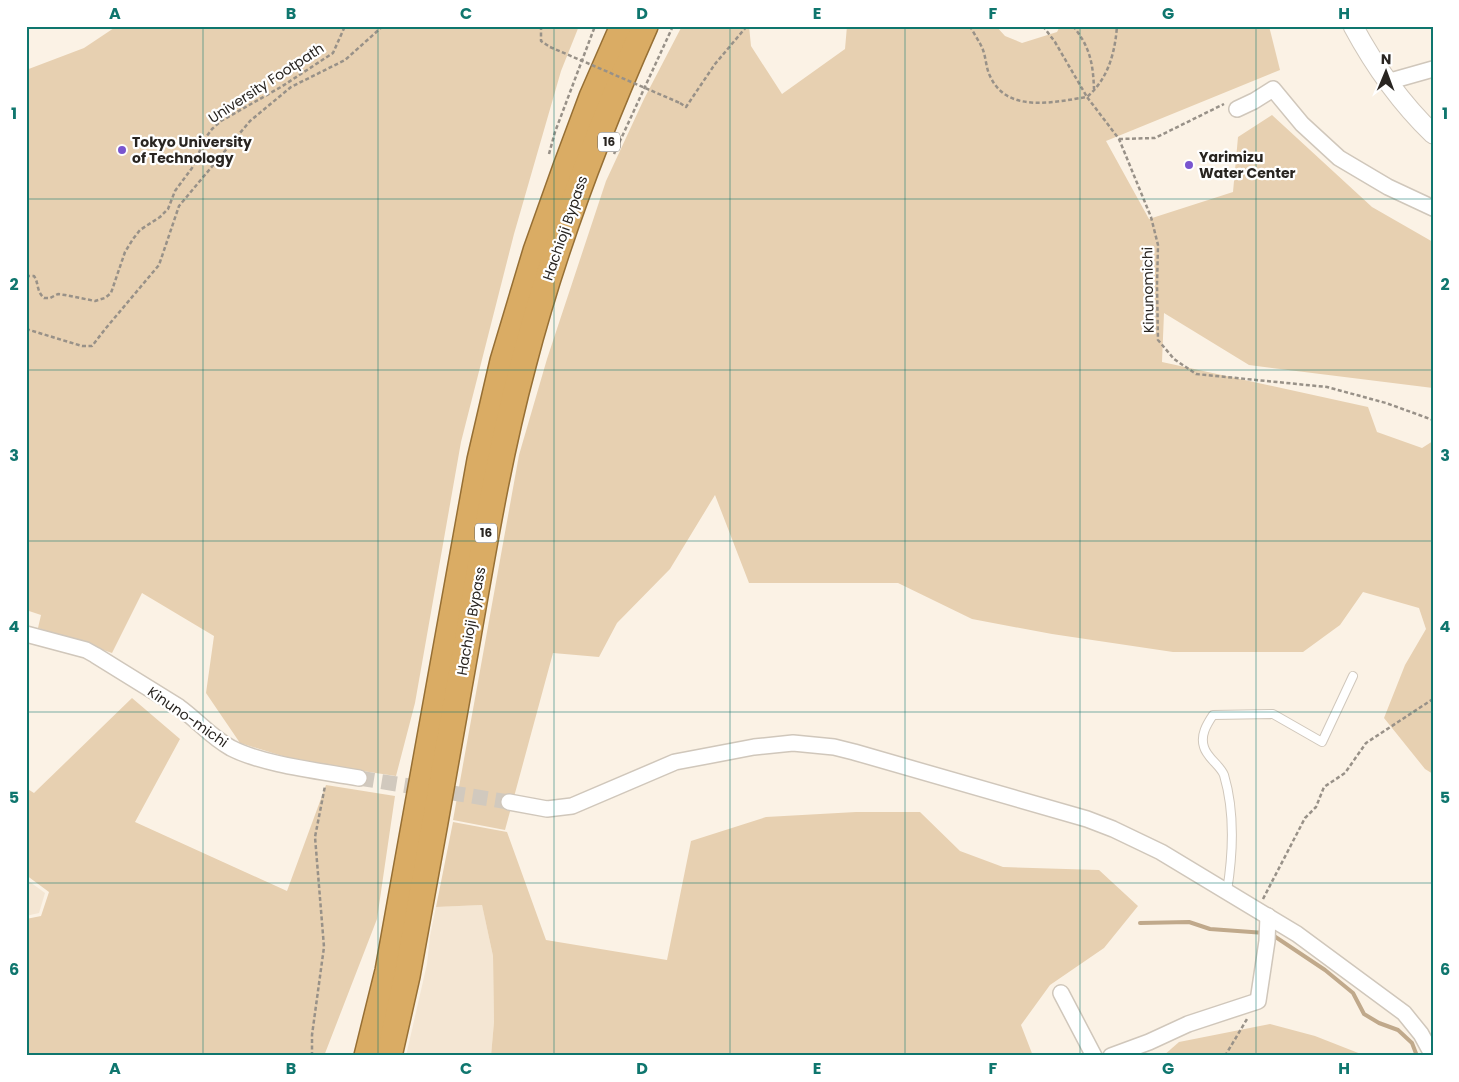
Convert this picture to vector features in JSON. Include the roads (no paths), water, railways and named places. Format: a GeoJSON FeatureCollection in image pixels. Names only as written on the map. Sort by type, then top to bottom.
{"type":"FeatureCollection","features":[{"type":"Feature","properties":{"kind":"highway","name":"16"},"geometry":{"type":"LineString","coordinates":[[566,167],[583,98],[608,26]]}},
{"type":"Feature","properties":{"kind":"highway","name":"Hachioji Bypass"},"geometry":{"type":"LineString","coordinates":[[367,1056],[388,971],[484,442],[503,361],[520,300],[566,167],[592,97],[623,26]]}},
{"type":"Feature","properties":{"kind":"highway","name":"Hachioji Bypass"},"geometry":{"type":"LineString","coordinates":[[388,1056],[407,976],[500,464],[523,365],[555,258],[598,137],[645,26]]}},
{"type":"Feature","properties":{"kind":"highway","name":"16"},"geometry":{"type":"LineString","coordinates":[[555,258],[662,26]]}},
{"type":"Feature","properties":{"kind":"street"},"geometry":{"type":"LineString","coordinates":[[1353,26],[1367,52],[1387,82],[1417,119],[1433,134]]}},
{"type":"Feature","properties":{"kind":"street"},"geometry":{"type":"LineString","coordinates":[[1387,82],[1433,69]]}},
{"type":"Feature","properties":{"kind":"street"},"geometry":{"type":"LineString","coordinates":[[1237,109],[1273,89],[1302,124],[1339,158],[1388,187],[1433,208]]}},
{"type":"Feature","properties":{"kind":"street","name":"Kinuno-michi"},"geometry":{"type":"LineString","coordinates":[[26,634],[86,650],[95,655],[179,707],[231,748],[266,760],[359,778]]}},
{"type":"Feature","properties":{"kind":"street"},"geometry":{"type":"LineString","coordinates":[[508,802],[547,808],[572,806],[675,762],[772,744],[814,744],[854,752],[1087,819],[1161,852],[1227,891],[1265,923],[1297,934],[1404,1013],[1421,1034],[1433,1056]]}},
{"type":"Feature","properties":{"kind":"street"},"geometry":{"type":"LineString","coordinates":[[1111,1056],[1150,1042],[1188,1024],[1258,1001],[1265,923]]}},
{"type":"Feature","properties":{"kind":"street"},"geometry":{"type":"LineString","coordinates":[[1061,993],[1094,1056]]}},
{"type":"Feature","properties":{"kind":"lane"},"geometry":{"type":"LineString","coordinates":[[1227,891],[1231,844],[1230,807],[1223,773],[1204,747],[1204,729],[1213,715],[1273,714],[1322,742],[1353,676]]}},
{"type":"Feature","properties":{"kind":"waterway"},"geometry":{"type":"LineString","coordinates":[[1140,923],[1189,922],[1210,929],[1265,933]]}},
{"type":"Feature","properties":{"kind":"waterway"},"geometry":{"type":"LineString","coordinates":[[1271,934],[1325,970],[1353,993],[1364,1014],[1379,1023],[1398,1030],[1412,1043],[1417,1056]]}},
{"type":"Feature","properties":{"kind":"tunnel"},"geometry":{"type":"LineString","coordinates":[[359,778],[509,802]]}},
{"type":"Feature","properties":{"kind":"place","name":"Tokyo University of Technology"},"geometry":{"type":"Point","coordinates":[122,150]}},
{"type":"Feature","properties":{"kind":"place","name":"Yarimizu Water Center"},"geometry":{"type":"Point","coordinates":[1189,165]}}]}
